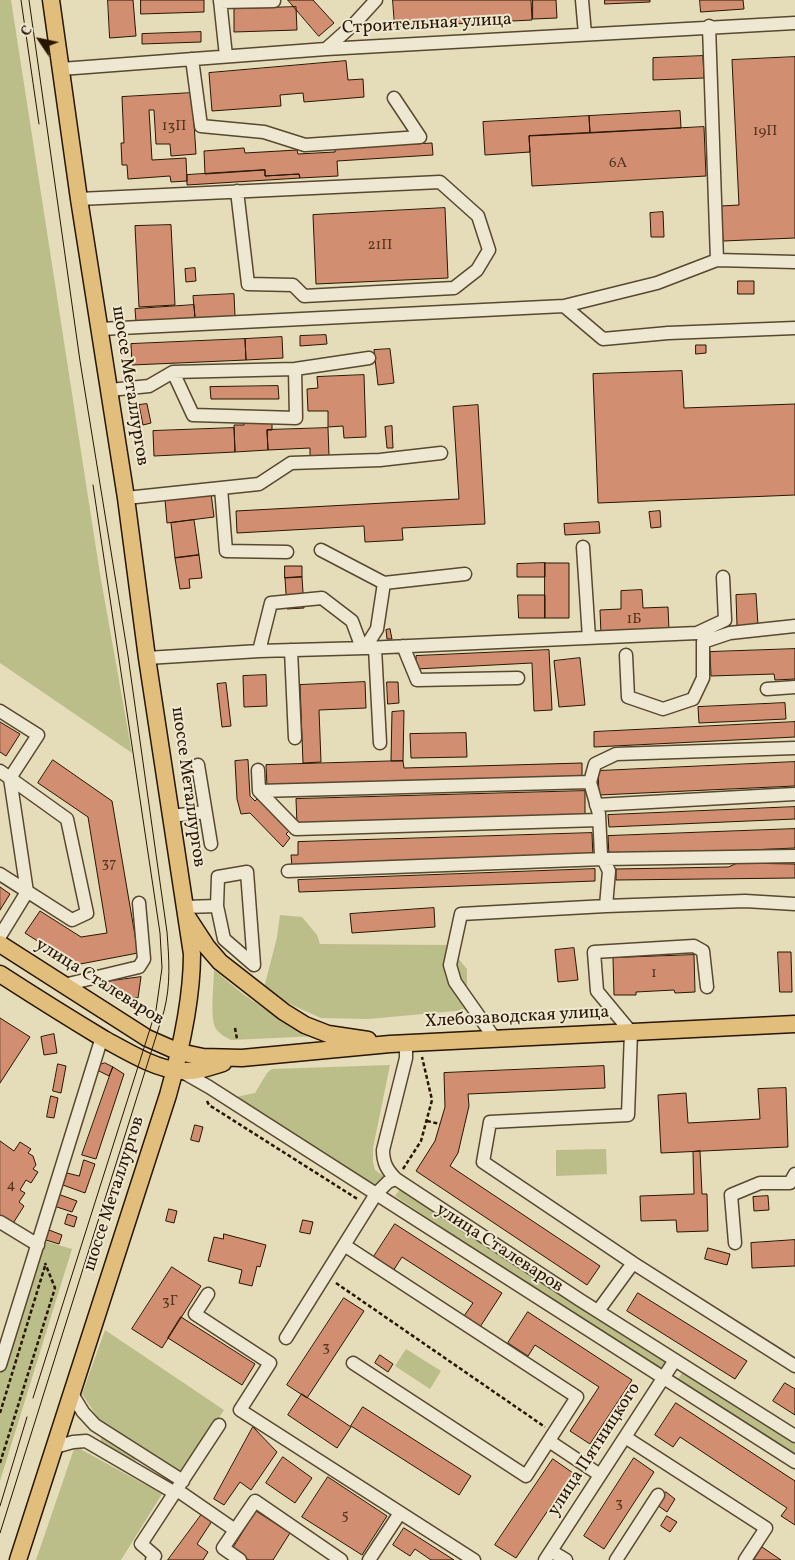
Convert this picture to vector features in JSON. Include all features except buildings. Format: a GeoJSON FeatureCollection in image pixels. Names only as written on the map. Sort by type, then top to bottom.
{"type":"FeatureCollection","features":[{"type":"Feature","properties":{"kind":"main road","name":"шоссе Металлургов"},"geometry":{"type":"LineString","coordinates":[[18,1560],[178,1071],[179,1052],[192,977],[192,954],[147,658],[126,498],[50,0]]}},
{"type":"Feature","properties":{"kind":"main road"},"geometry":{"type":"LineString","coordinates":[[185,910],[207,947],[220,962],[284,1012],[305,1025],[328,1034],[398,1044]]}},
{"type":"Feature","properties":{"kind":"main road","name":"улица Сталеваров"},"geometry":{"type":"LineString","coordinates":[[0,944],[147,1038],[179,1052]]}},
{"type":"Feature","properties":{"kind":"main road","name":"улица Сталеваров"},"geometry":{"type":"LineString","coordinates":[[0,974],[102,1038],[140,1058],[178,1071]]}},
{"type":"Feature","properties":{"kind":"main road"},"geometry":{"type":"LineString","coordinates":[[102,1038],[114,1017]]}},
{"type":"Feature","properties":{"kind":"main road","name":"Хлебозаводская улица"},"geometry":{"type":"LineString","coordinates":[[179,1052],[203,1057],[242,1058],[398,1044],[795,1024]]}},
{"type":"Feature","properties":{"kind":"main road","name":"Хлебозаводская улица"},"geometry":{"type":"LineString","coordinates":[[178,1071],[193,1071],[242,1058]]}},
{"type":"Feature","properties":{"kind":"street"},"geometry":{"type":"LineString","coordinates":[[326,49],[355,23],[376,0]]}},
{"type":"Feature","properties":{"kind":"street"},"geometry":{"type":"LineString","coordinates":[[582,0],[585,34]]}},
{"type":"Feature","properties":{"kind":"street"},"geometry":{"type":"LineString","coordinates":[[226,56],[220,1],[274,1]]}},
{"type":"Feature","properties":{"kind":"street","name":"Строительная улица"},"geometry":{"type":"LineString","coordinates":[[61,69],[326,49],[708,26],[795,23]]}},
{"type":"Feature","properties":{"kind":"street"},"geometry":{"type":"LineString","coordinates":[[708,26],[717,260]]}},
{"type":"Feature","properties":{"kind":"street"},"geometry":{"type":"LineString","coordinates":[[192,59],[201,126],[264,132],[305,145],[420,137],[394,98]]}},
{"type":"Feature","properties":{"kind":"street"},"geometry":{"type":"LineString","coordinates":[[79,199],[237,191],[440,182],[478,216],[489,250],[477,270],[454,288],[304,296],[293,285],[248,284],[237,191]]}},
{"type":"Feature","properties":{"kind":"street"},"geometry":{"type":"LineString","coordinates":[[100,329],[564,306],[658,283],[717,260],[795,262]]}},
{"type":"Feature","properties":{"kind":"street"},"geometry":{"type":"LineString","coordinates":[[564,306],[603,339],[668,333],[795,328]]}},
{"type":"Feature","properties":{"kind":"street"},"geometry":{"type":"LineString","coordinates":[[110,390],[149,386],[173,372],[295,369],[368,358]]}},
{"type":"Feature","properties":{"kind":"street"},"geometry":{"type":"LineString","coordinates":[[173,372],[193,415],[296,418],[295,369]]}},
{"type":"Feature","properties":{"kind":"street"},"geometry":{"type":"LineString","coordinates":[[126,498],[259,484],[291,463],[380,460],[442,453]]}},
{"type":"Feature","properties":{"kind":"street"},"geometry":{"type":"LineString","coordinates":[[221,488],[226,552],[287,552]]}},
{"type":"Feature","properties":{"kind":"street"},"geometry":{"type":"LineString","coordinates":[[583,547],[589,638]]}},
{"type":"Feature","properties":{"kind":"street"},"geometry":{"type":"LineString","coordinates":[[321,550],[384,582],[465,574]]}},
{"type":"Feature","properties":{"kind":"street"},"geometry":{"type":"LineString","coordinates":[[147,658],[260,651],[697,633],[725,620],[723,577]]}},
{"type":"Feature","properties":{"kind":"street"},"geometry":{"type":"LineString","coordinates":[[368,648],[377,629],[384,582]]}},
{"type":"Feature","properties":{"kind":"street"},"geometry":{"type":"LineString","coordinates":[[260,651],[271,604],[322,598],[352,621],[368,648],[380,744]]}},
{"type":"Feature","properties":{"kind":"street"},"geometry":{"type":"LineString","coordinates":[[626,656],[628,697],[663,709],[693,700],[703,678],[702,642],[730,632],[795,626]]}},
{"type":"Feature","properties":{"kind":"street"},"geometry":{"type":"LineString","coordinates":[[403,646],[417,680],[518,678]]}},
{"type":"Feature","properties":{"kind":"street"},"geometry":{"type":"LineString","coordinates":[[290,650],[295,738]]}},
{"type":"Feature","properties":{"kind":"street"},"geometry":{"type":"LineString","coordinates":[[767,689],[795,687]]}},
{"type":"Feature","properties":{"kind":"street"},"geometry":{"type":"LineString","coordinates":[[0,711],[38,736],[5,775]]}},
{"type":"Feature","properties":{"kind":"street"},"geometry":{"type":"LineString","coordinates":[[606,906],[609,872],[602,855],[599,820],[590,782],[595,764],[616,754],[795,748]]}},
{"type":"Feature","properties":{"kind":"street"},"geometry":{"type":"LineString","coordinates":[[198,765],[211,844]]}},
{"type":"Feature","properties":{"kind":"street"},"geometry":{"type":"LineString","coordinates":[[258,770],[259,791],[296,829],[599,820]]}},
{"type":"Feature","properties":{"kind":"street"},"geometry":{"type":"LineString","coordinates":[[0,874],[72,920],[87,913],[67,819],[5,775]]}},
{"type":"Feature","properties":{"kind":"street"},"geometry":{"type":"LineString","coordinates":[[0,936],[27,892],[5,775]]}},
{"type":"Feature","properties":{"kind":"street"},"geometry":{"type":"LineString","coordinates":[[259,791],[590,782]]}},
{"type":"Feature","properties":{"kind":"street"},"geometry":{"type":"LineString","coordinates":[[596,805],[795,794]]}},
{"type":"Feature","properties":{"kind":"street"},"geometry":{"type":"LineString","coordinates":[[171,816],[206,812]]}},
{"type":"Feature","properties":{"kind":"street"},"geometry":{"type":"LineString","coordinates":[[288,871],[603,859],[795,856]]}},
{"type":"Feature","properties":{"kind":"street"},"geometry":{"type":"LineString","coordinates":[[247,872],[254,965],[224,939],[217,906],[218,877],[247,872]]}},
{"type":"Feature","properties":{"kind":"street"},"geometry":{"type":"LineString","coordinates":[[495,1039],[455,982],[450,965],[461,914],[745,901],[795,904]]}},
{"type":"Feature","properties":{"kind":"street"},"geometry":{"type":"LineString","coordinates":[[64,985],[139,966],[144,958],[139,903]]}},
{"type":"Feature","properties":{"kind":"street"},"geometry":{"type":"LineString","coordinates":[[185,910],[217,906]]}},
{"type":"Feature","properties":{"kind":"street"},"geometry":{"type":"LineString","coordinates":[[707,987],[704,951],[694,946],[594,952],[597,991],[631,1032],[628,1115],[490,1122],[483,1162],[633,1263],[795,1366]]}},
{"type":"Feature","properties":{"kind":"street"},"geometry":{"type":"LineString","coordinates":[[0,1366],[102,1038]]}},
{"type":"Feature","properties":{"kind":"street"},"geometry":{"type":"LineString","coordinates":[[286,1338],[374,1198],[388,1182],[399,1174],[386,1167],[383,1150],[406,1058],[398,1044]]}},
{"type":"Feature","properties":{"kind":"street","name":"улица Сталеваров"},"geometry":{"type":"LineString","coordinates":[[178,1071],[209,1087],[374,1198],[795,1462]]}},
{"type":"Feature","properties":{"kind":"street","name":"улица Сталеваров"},"geometry":{"type":"LineString","coordinates":[[399,1174],[598,1311],[795,1436]]}},
{"type":"Feature","properties":{"kind":"street"},"geometry":{"type":"LineString","coordinates":[[736,1243],[731,1196],[760,1183],[790,1182],[795,1174]]}},
{"type":"Feature","properties":{"kind":"street"},"geometry":{"type":"LineString","coordinates":[[0,1222],[38,1245]]}},
{"type":"Feature","properties":{"kind":"street"},"geometry":{"type":"LineString","coordinates":[[344,1246],[577,1398],[526,1476],[353,1363]]}},
{"type":"Feature","properties":{"kind":"street"},"geometry":{"type":"LineString","coordinates":[[598,1311],[633,1263]]}},
{"type":"Feature","properties":{"kind":"street"},"geometry":{"type":"LineString","coordinates":[[208,1294],[195,1314],[270,1363],[240,1410],[474,1560]]}},
{"type":"Feature","properties":{"kind":"street","name":"улица Пятницкого"},"geometry":{"type":"LineString","coordinates":[[548,1555],[675,1360]]}},
{"type":"Feature","properties":{"kind":"street"},"geometry":{"type":"LineString","coordinates":[[72,1394],[83,1412],[95,1425],[235,1530]]}},
{"type":"Feature","properties":{"kind":"street"},"geometry":{"type":"LineString","coordinates":[[86,1441],[95,1425]]}},
{"type":"Feature","properties":{"kind":"street"},"geometry":{"type":"LineString","coordinates":[[152,1560],[155,1556],[142,1544],[220,1425]]}},
{"type":"Feature","properties":{"kind":"street"},"geometry":{"type":"LineString","coordinates":[[551,1437],[600,1474]]}},
{"type":"Feature","properties":{"kind":"street"},"geometry":{"type":"LineString","coordinates":[[625,1437],[766,1528],[745,1560]]}},
{"type":"Feature","properties":{"kind":"street"},"geometry":{"type":"LineString","coordinates":[[55,1448],[73,1442],[86,1441],[178,1488]]}},
{"type":"Feature","properties":{"kind":"street"},"geometry":{"type":"LineString","coordinates":[[616,1560],[658,1495]]}},
{"type":"Feature","properties":{"kind":"street"},"geometry":{"type":"LineString","coordinates":[[240,1560],[223,1548],[255,1501],[324,1555],[341,1560]]}},
{"type":"Feature","properties":{"kind":"street"},"geometry":{"type":"LineString","coordinates":[[369,1560],[400,1513]]}},
{"type":"Feature","properties":{"kind":"street"},"geometry":{"type":"LineString","coordinates":[[548,1555],[566,1560]]}},
{"type":"Feature","properties":{"kind":"path"},"geometry":{"type":"LineString","coordinates":[[235,1028],[237,1039]]}},
{"type":"Feature","properties":{"kind":"path"},"geometry":{"type":"LineString","coordinates":[[399,1174],[422,1141],[432,1100],[422,1057]]}},
{"type":"Feature","properties":{"kind":"path"},"geometry":{"type":"LineString","coordinates":[[206,1097],[209,1105],[364,1204],[374,1198]]}},
{"type":"Feature","properties":{"kind":"path"},"geometry":{"type":"LineString","coordinates":[[427,1120],[440,1124]]}},
{"type":"Feature","properties":{"kind":"path"},"geometry":{"type":"LineString","coordinates":[[0,1463],[55,1288],[38,1245]]}},
{"type":"Feature","properties":{"kind":"path"},"geometry":{"type":"LineString","coordinates":[[0,1413],[46,1264]]}},
{"type":"Feature","properties":{"kind":"path"},"geometry":{"type":"LineString","coordinates":[[334,1282],[551,1437]]}},
{"type":"Feature","properties":{"kind":"green space"},"geometry":{"type":"Polygon","coordinates":[[[0,0],[11,0],[100,574],[132,753],[0,663],[0,0]]]}},
{"type":"Feature","properties":{"kind":"green space"},"geometry":{"type":"Polygon","coordinates":[[[280,915],[302,917],[317,935],[320,944],[447,945],[467,969],[467,1010],[368,1019],[321,1018],[294,1006],[264,988],[277,937],[280,915]]]}},
{"type":"Feature","properties":{"kind":"green space"},"geometry":{"type":"Polygon","coordinates":[[[214,970],[243,994],[292,1028],[318,1036],[231,1040],[224,1036],[216,1029],[214,1022],[212,1008],[214,970]]]}},
{"type":"Feature","properties":{"kind":"green space"},"geometry":{"type":"Polygon","coordinates":[[[390,1065],[373,1148],[375,1170],[385,1177],[376,1188],[236,1097],[255,1093],[267,1073],[272,1069],[390,1065]]]}},
{"type":"Feature","properties":{"kind":"green space"},"geometry":{"type":"Polygon","coordinates":[[[606,1149],[607,1174],[556,1176],[556,1150],[606,1149]]]}},
{"type":"Feature","properties":{"kind":"green space"},"geometry":{"type":"Polygon","coordinates":[[[400,1189],[665,1358],[666,1363],[662,1371],[656,1372],[395,1196],[400,1189]]]}},
{"type":"Feature","properties":{"kind":"green space"},"geometry":{"type":"Polygon","coordinates":[[[41,1240],[72,1249],[0,1481],[0,1373],[41,1240]]]}},
{"type":"Feature","properties":{"kind":"green space"},"geometry":{"type":"Polygon","coordinates":[[[105,1330],[224,1410],[181,1475],[100,1421],[82,1394],[105,1330]]]}},
{"type":"Feature","properties":{"kind":"green space"},"geometry":{"type":"Polygon","coordinates":[[[406,1349],[441,1371],[430,1389],[395,1366],[406,1349]]]}},
{"type":"Feature","properties":{"kind":"green space"},"geometry":{"type":"Polygon","coordinates":[[[683,1372],[795,1443],[795,1458],[677,1380],[683,1372]]]}},
{"type":"Feature","properties":{"kind":"green space"},"geometry":{"type":"Polygon","coordinates":[[[102,1437],[137,1458],[133,1464],[99,1444],[102,1437]]]}},
{"type":"Feature","properties":{"kind":"green space"},"geometry":{"type":"Polygon","coordinates":[[[75,1446],[162,1494],[121,1560],[36,1560],[75,1446]]]}},
{"type":"Feature","properties":{"kind":"tram line"},"geometry":{"type":"LineString","coordinates":[[21,0],[39,124]]}},
{"type":"Feature","properties":{"kind":"tram line"},"geometry":{"type":"LineString","coordinates":[[0,1533],[164,1011],[169,972],[167,932],[128,656],[80,361],[29,0]]}},
{"type":"Feature","properties":{"kind":"tram line"},"geometry":{"type":"LineString","coordinates":[[33,1398],[156,1010],[162,968],[160,933],[93,485]]}},
{"type":"Feature","properties":{"kind":"tram line"},"geometry":{"type":"LineString","coordinates":[[0,1506],[27,1417]]}}]}
